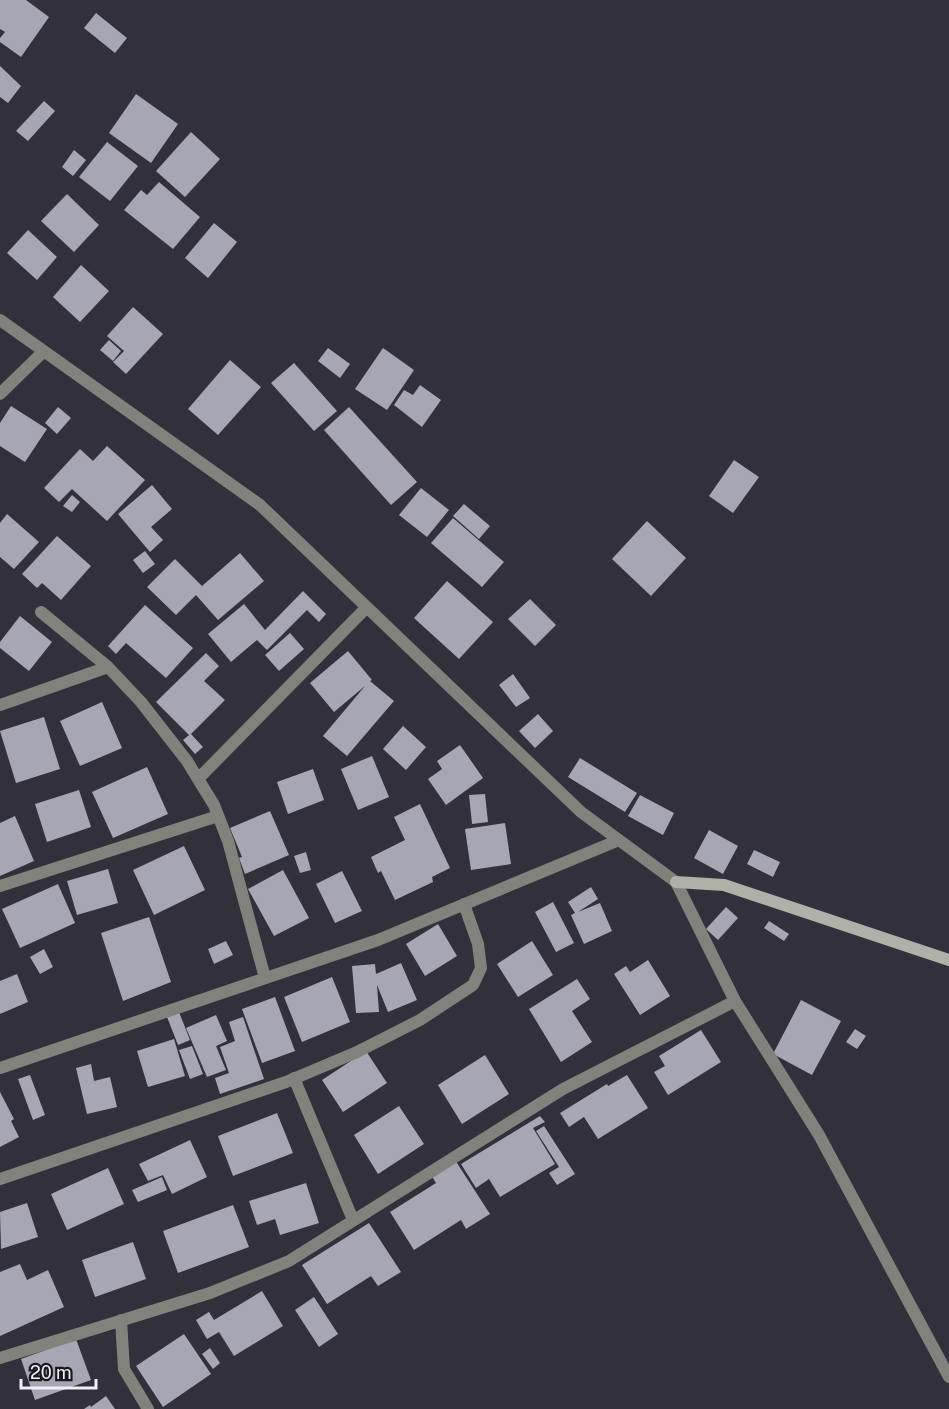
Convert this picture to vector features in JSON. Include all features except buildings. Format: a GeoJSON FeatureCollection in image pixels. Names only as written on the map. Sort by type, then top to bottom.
{"type":"FeatureCollection","features":[{"type":"Feature","properties":{"kind":"street"},"geometry":{"type":"LineString","coordinates":[[0,320],[260,505],[581,812],[676,882],[735,1001],[819,1135],[949,1377]]}},
{"type":"Feature","properties":{"kind":"street"},"geometry":{"type":"LineString","coordinates":[[0,394],[44,351]]}},
{"type":"Feature","properties":{"kind":"street"},"geometry":{"type":"LineString","coordinates":[[198,779],[367,607]]}},
{"type":"Feature","properties":{"kind":"street"},"geometry":{"type":"LineString","coordinates":[[41,612],[108,667],[141,702],[187,761],[214,805],[228,842],[265,978]]}},
{"type":"Feature","properties":{"kind":"street"},"geometry":{"type":"LineString","coordinates":[[0,705],[108,667]]}},
{"type":"Feature","properties":{"kind":"street"},"geometry":{"type":"LineString","coordinates":[[0,886],[218,816]]}},
{"type":"Feature","properties":{"kind":"street"},"geometry":{"type":"LineString","coordinates":[[0,1068],[378,940],[620,840]]}},
{"type":"Feature","properties":{"kind":"street"},"geometry":{"type":"LineString","coordinates":[[676,882],[724,885],[949,960]]}},
{"type":"Feature","properties":{"kind":"street"},"geometry":{"type":"LineString","coordinates":[[0,1179],[294,1078],[357,1052],[420,1020],[473,985],[481,968],[478,944],[464,904]]}},
{"type":"Feature","properties":{"kind":"street"},"geometry":{"type":"LineString","coordinates":[[0,1358],[210,1293],[289,1261],[563,1089],[735,1001]]}},
{"type":"Feature","properties":{"kind":"street"},"geometry":{"type":"LineString","coordinates":[[294,1078],[353,1220]]}},
{"type":"Feature","properties":{"kind":"street"},"geometry":{"type":"LineString","coordinates":[[121,1320],[124,1369],[148,1409]]}}]}
